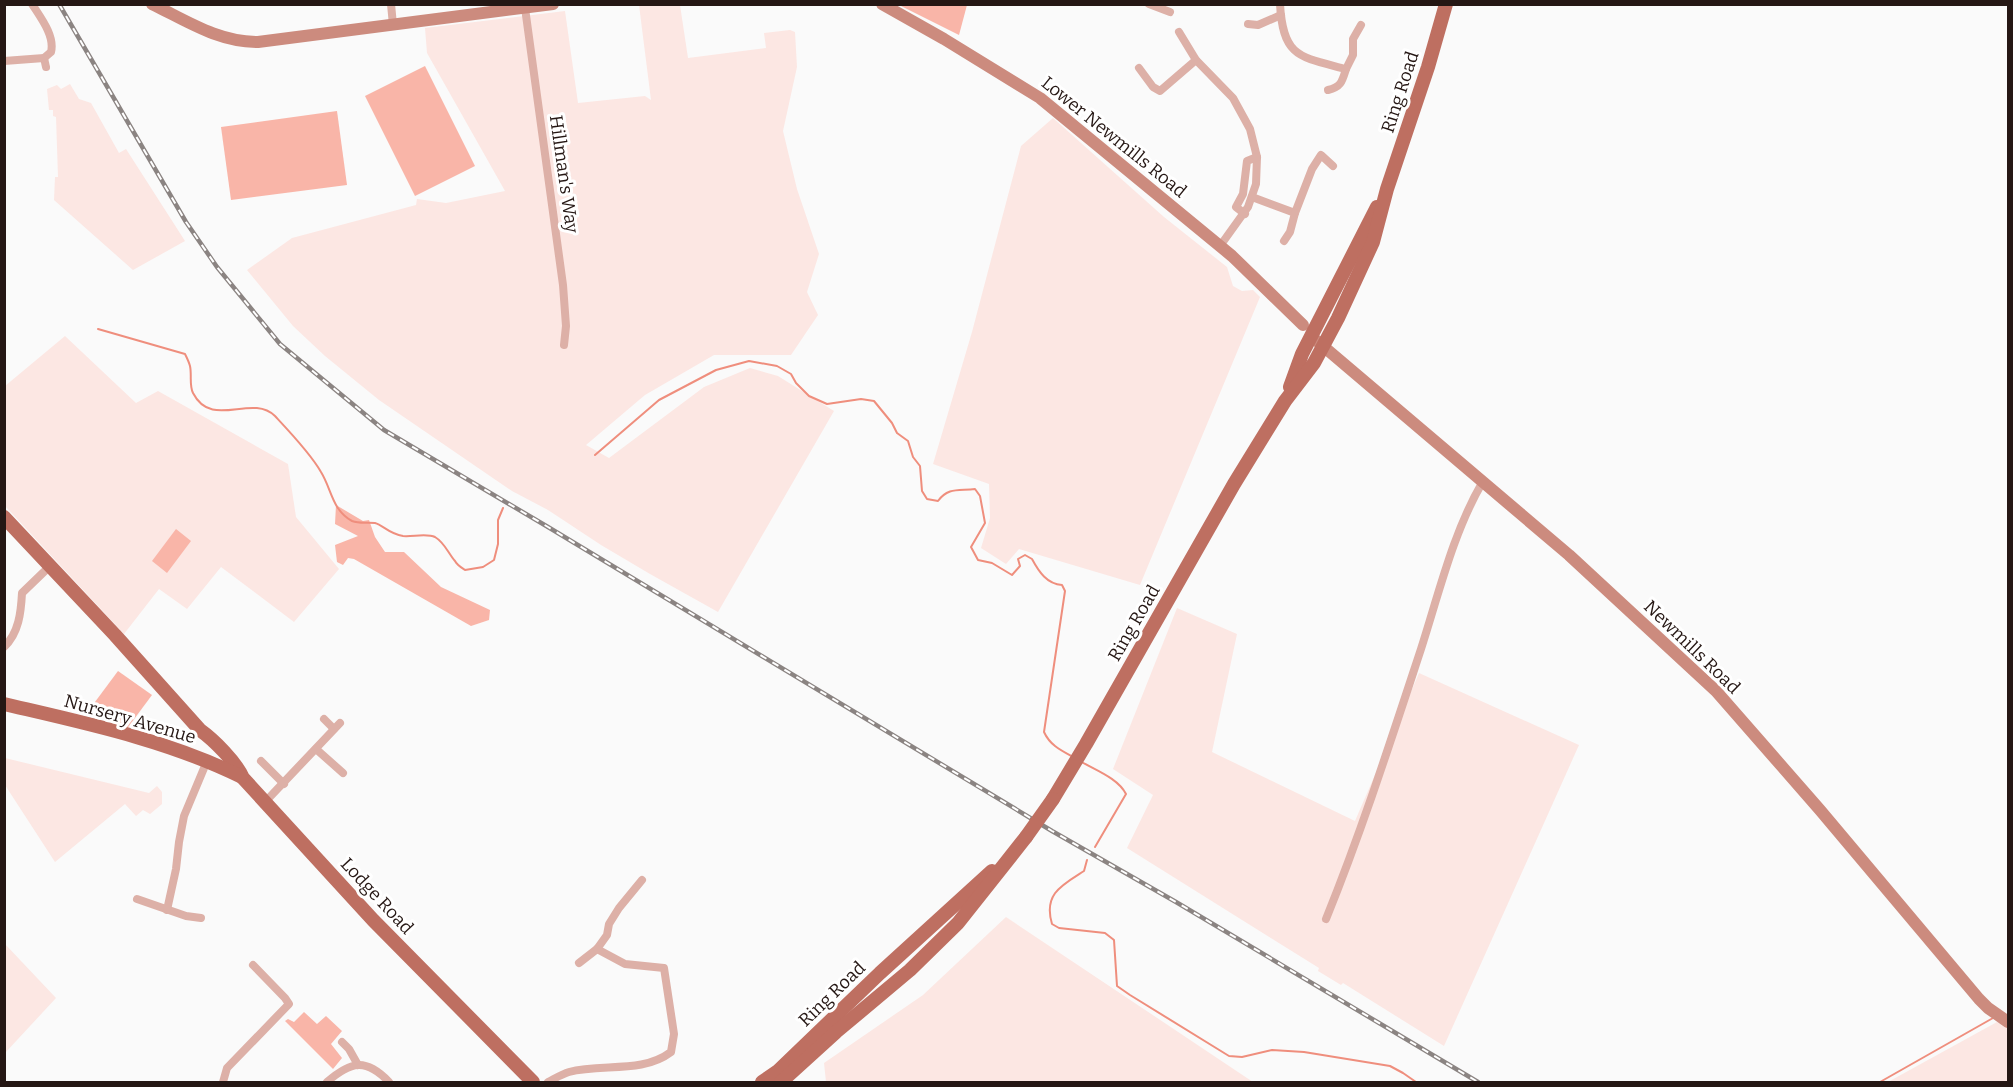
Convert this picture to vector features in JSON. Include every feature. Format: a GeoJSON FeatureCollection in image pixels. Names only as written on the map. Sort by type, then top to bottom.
{"type":"FeatureCollection","features":[{"type":"Feature","properties":{"kind":"main road","name":"Ring Road"},"geometry":{"type":"LineString","coordinates":[[781,1083],[958,924],[1026,837],[1074,766],[1234,484],[1285,401],[1314,363],[1313,336],[1373,242],[1387,189],[1428,67],[1446,4]]}},
{"type":"Feature","properties":{"kind":"main road","name":"Lodge Road"},"geometry":{"type":"LineString","coordinates":[[7,524],[50,566],[201,733],[208,736],[240,770],[243,778],[373,920],[533,1083]]}},
{"type":"Feature","properties":{"kind":"main road","name":"Nursery Avenue"},"geometry":{"type":"LineString","coordinates":[[4,704],[145,740],[201,758],[243,778]]}},
{"type":"Feature","properties":{"kind":"main road"},"geometry":{"type":"LineString","coordinates":[[201,733],[210,749],[201,758]]}},
{"type":"Feature","properties":{"kind":"main road","name":"Ring Road"},"geometry":{"type":"LineString","coordinates":[[762,1083],[778,1071],[880,973],[1008,859]]}},
{"type":"Feature","properties":{"kind":"main road"},"geometry":{"type":"LineString","coordinates":[[908,961],[995,878]]}},
{"type":"Feature","properties":{"kind":"street"},"geometry":{"type":"LineString","coordinates":[[152,4],[209,33],[241,42],[304,37],[511,7],[525,8],[553,4]]}},
{"type":"Feature","properties":{"kind":"street"},"geometry":{"type":"LineString","coordinates":[[391,4],[393,25]]}},
{"type":"Feature","properties":{"kind":"street","name":"Lower Newmills Road"},"geometry":{"type":"LineString","coordinates":[[882,4],[1041,98],[1220,246],[1313,336]]}},
{"type":"Feature","properties":{"kind":"street"},"geometry":{"type":"LineString","coordinates":[[1149,4],[1170,12]]}},
{"type":"Feature","properties":{"kind":"street"},"geometry":{"type":"LineString","coordinates":[[1280,4],[1286,40],[1297,53],[1318,62],[1346,69]]}},
{"type":"Feature","properties":{"kind":"street"},"geometry":{"type":"LineString","coordinates":[[4,61],[45,62],[51,52],[52,43],[43,22],[31,6]]}},
{"type":"Feature","properties":{"kind":"street","name":"Hillman's Way"},"geometry":{"type":"LineString","coordinates":[[525,8],[563,285],[566,326],[564,345]]}},
{"type":"Feature","properties":{"kind":"street"},"geometry":{"type":"LineString","coordinates":[[1248,24],[1258,24],[1281,15]]}},
{"type":"Feature","properties":{"kind":"street"},"geometry":{"type":"LineString","coordinates":[[1328,90],[1342,84],[1353,55],[1353,39],[1361,25]]}},
{"type":"Feature","properties":{"kind":"street"},"geometry":{"type":"LineString","coordinates":[[1179,32],[1196,60],[1233,98],[1250,129],[1257,157],[1258,170],[1252,197],[1245,214],[1220,246]]}},
{"type":"Feature","properties":{"kind":"street"},"geometry":{"type":"LineString","coordinates":[[1138,68],[1153,87],[1160,91],[1196,60]]}},
{"type":"Feature","properties":{"kind":"street"},"geometry":{"type":"LineString","coordinates":[[1284,241],[1290,232],[1312,169],[1321,155],[1334,166]]}},
{"type":"Feature","properties":{"kind":"street"},"geometry":{"type":"LineString","coordinates":[[1245,214],[1236,207],[1243,194],[1247,161],[1257,157]]}},
{"type":"Feature","properties":{"kind":"street"},"geometry":{"type":"LineString","coordinates":[[1252,197],[1296,213]]}},
{"type":"Feature","properties":{"kind":"street","name":"Newmills Road"},"geometry":{"type":"LineString","coordinates":[[1313,336],[1482,483],[1569,555],[1716,691],[1805,792],[1921,931],[2000,1017]]}},
{"type":"Feature","properties":{"kind":"street"},"geometry":{"type":"LineString","coordinates":[[1326,919],[1386,756],[1451,557],[1472,501],[1482,483]]}},
{"type":"Feature","properties":{"kind":"street"},"geometry":{"type":"LineString","coordinates":[[4,647],[13,640],[16,633],[23,605],[22,593],[50,566]]}},
{"type":"Feature","properties":{"kind":"street"},"geometry":{"type":"LineString","coordinates":[[266,801],[337,726],[324,719]]}},
{"type":"Feature","properties":{"kind":"street"},"geometry":{"type":"LineString","coordinates":[[316,748],[343,773]]}},
{"type":"Feature","properties":{"kind":"street"},"geometry":{"type":"LineString","coordinates":[[167,910],[184,816],[201,758]]}},
{"type":"Feature","properties":{"kind":"street"},"geometry":{"type":"LineString","coordinates":[[261,761],[284,784]]}},
{"type":"Feature","properties":{"kind":"street"},"geometry":{"type":"LineString","coordinates":[[579,963],[597,949],[607,935],[609,924],[619,908],[642,880]]}},
{"type":"Feature","properties":{"kind":"street"},"geometry":{"type":"LineString","coordinates":[[137,899],[186,916],[201,918]]}},
{"type":"Feature","properties":{"kind":"street"},"geometry":{"type":"LineString","coordinates":[[548,1083],[568,1072],[642,1065],[661,1060],[671,1052],[674,1042],[664,968],[625,964],[597,949]]}},
{"type":"Feature","properties":{"kind":"street"},"geometry":{"type":"LineString","coordinates":[[223,1083],[227,1068],[283,1012],[292,1007],[254,965]]}},
{"type":"Feature","properties":{"kind":"street"},"geometry":{"type":"LineString","coordinates":[[342,1042],[358,1065]]}},
{"type":"Feature","properties":{"kind":"street"},"geometry":{"type":"LineString","coordinates":[[327,1083],[338,1072],[350,1065],[368,1066],[379,1072],[389,1083]]}},
{"type":"Feature","properties":{"kind":"shaded area"},"geometry":{"type":"Polygon","coordinates":[[[639,5],[680,5],[688,58],[766,48],[764,33],[790,30],[795,32],[797,67],[783,131],[797,189],[819,254],[807,292],[818,315],[791,355],[714,355],[645,395],[586,445],[609,458],[704,387],[750,368],[778,376],[834,411],[718,612],[601,545],[548,510],[512,491],[379,400],[325,356],[293,326],[247,270],[292,238],[416,205],[417,199],[446,203],[505,191],[427,53],[425,28],[565,11],[578,103],[645,96],[651,100],[639,5]]]}},
{"type":"Feature","properties":{"kind":"shaded area"},"geometry":{"type":"Polygon","coordinates":[[[899,5],[967,5],[959,35],[899,5]]]}},
{"type":"Feature","properties":{"kind":"shaded area"},"geometry":{"type":"Polygon","coordinates":[[[425,66],[475,166],[415,196],[365,96],[425,66]]]}},
{"type":"Feature","properties":{"kind":"shaded area"},"geometry":{"type":"Polygon","coordinates":[[[70,84],[79,99],[91,103],[119,153],[126,149],[185,241],[133,270],[54,200],[55,177],[58,177],[56,117],[53,116],[53,110],[49,110],[47,89],[57,85],[61,89],[70,84]]]}},
{"type":"Feature","properties":{"kind":"shaded area"},"geometry":{"type":"Polygon","coordinates":[[[337,111],[347,185],[231,200],[221,127],[337,111]]]}},
{"type":"Feature","properties":{"kind":"shaded area"},"geometry":{"type":"Polygon","coordinates":[[[1053,118],[1164,217],[1227,267],[1233,286],[1242,291],[1253,290],[1260,297],[1140,585],[1019,549],[1006,564],[981,548],[990,518],[989,484],[933,464],[972,332],[1021,146],[1053,118]]]}},
{"type":"Feature","properties":{"kind":"shaded area"},"geometry":{"type":"Polygon","coordinates":[[[65,336],[136,403],[158,391],[288,464],[296,517],[339,569],[294,622],[221,567],[187,609],[159,589],[124,634],[5,506],[5,386],[65,336]]]}},
{"type":"Feature","properties":{"kind":"shaded area"},"geometry":{"type":"Polygon","coordinates":[[[336,505],[363,521],[369,520],[375,537],[385,552],[404,552],[441,587],[490,610],[489,620],[471,626],[354,559],[348,558],[343,565],[337,562],[335,545],[358,536],[335,524],[336,505]]]}},
{"type":"Feature","properties":{"kind":"shaded area"},"geometry":{"type":"Polygon","coordinates":[[[176,529],[191,541],[167,573],[152,561],[176,529]]]}},
{"type":"Feature","properties":{"kind":"shaded area"},"geometry":{"type":"Polygon","coordinates":[[[1177,608],[1237,634],[1212,752],[1355,821],[1419,673],[1579,745],[1444,1046],[1343,983],[1341,985],[1318,971],[1319,968],[1127,848],[1153,795],[1113,769],[1177,608]]]}},
{"type":"Feature","properties":{"kind":"shaded area"},"geometry":{"type":"Polygon","coordinates":[[[118,671],[152,695],[126,730],[92,706],[118,671]]]}},
{"type":"Feature","properties":{"kind":"shaded area"},"geometry":{"type":"Polygon","coordinates":[[[5,758],[149,793],[157,786],[162,792],[162,804],[150,814],[143,810],[136,816],[125,804],[55,862],[5,785],[5,758]]]}},
{"type":"Feature","properties":{"kind":"shaded area"},"geometry":{"type":"Polygon","coordinates":[[[1006,917],[1253,1082],[826,1082],[824,1063],[923,995],[1006,917]]]}},
{"type":"Feature","properties":{"kind":"shaded area"},"geometry":{"type":"Polygon","coordinates":[[[4,943],[56,998],[5,1053],[4,1053],[4,943]]]}},
{"type":"Feature","properties":{"kind":"shaded area"},"geometry":{"type":"Polygon","coordinates":[[[304,1012],[317,1024],[326,1016],[342,1031],[331,1044],[342,1058],[333,1069],[285,1021],[288,1019],[294,1022],[304,1012]]]}},
{"type":"Feature","properties":{"kind":"shaded area"},"geometry":{"type":"Polygon","coordinates":[[[1997,1022],[2008,1027],[2008,1082],[1888,1082],[1997,1022]]]}},
{"type":"Feature","properties":{"kind":"waterway"},"geometry":{"type":"LineString","coordinates":[[98,329],[185,354],[190,366],[193,393],[201,404],[210,409],[255,408],[265,410],[275,416],[312,458],[325,479],[336,505],[352,521],[375,523],[403,536],[435,537],[444,545],[457,564],[465,570],[483,567],[494,560],[498,544],[498,520],[503,508]]}},
{"type":"Feature","properties":{"kind":"waterway"},"geometry":{"type":"LineString","coordinates":[[595,455],[659,400],[716,370],[749,361],[777,366],[791,374],[796,383],[809,396],[827,404],[861,399],[874,401],[897,433],[908,441],[913,457],[920,466],[922,491],[927,499],[938,501],[950,492],[975,489],[980,496],[985,523],[971,547],[978,560],[992,563],[1012,575],[1020,566],[1018,559],[1025,555],[1032,559],[1048,580],[1062,585],[1065,591],[1044,732],[1052,744],[1073,757]]}},
{"type":"Feature","properties":{"kind":"waterway"},"geometry":{"type":"LineString","coordinates":[[1080,761],[1118,783],[1126,794],[1095,847]]}},
{"type":"Feature","properties":{"kind":"waterway"},"geometry":{"type":"LineString","coordinates":[[1087,860],[1084,871],[1056,891],[1052,898],[1050,905],[1052,924],[1059,928],[1105,933],[1114,940],[1117,986],[1130,995],[1229,1056],[1242,1057],[1272,1050],[1304,1052],[1390,1066],[1416,1082]]}},
{"type":"Feature","properties":{"kind":"waterway"},"geometry":{"type":"LineString","coordinates":[[1880,1082],[1993,1018]]}},
{"type":"Feature","properties":{"kind":"railway"},"geometry":{"type":"LineString","coordinates":[[59,4],[186,222],[217,267],[280,344],[384,430],[1052,831],[1478,1082]]}}]}
